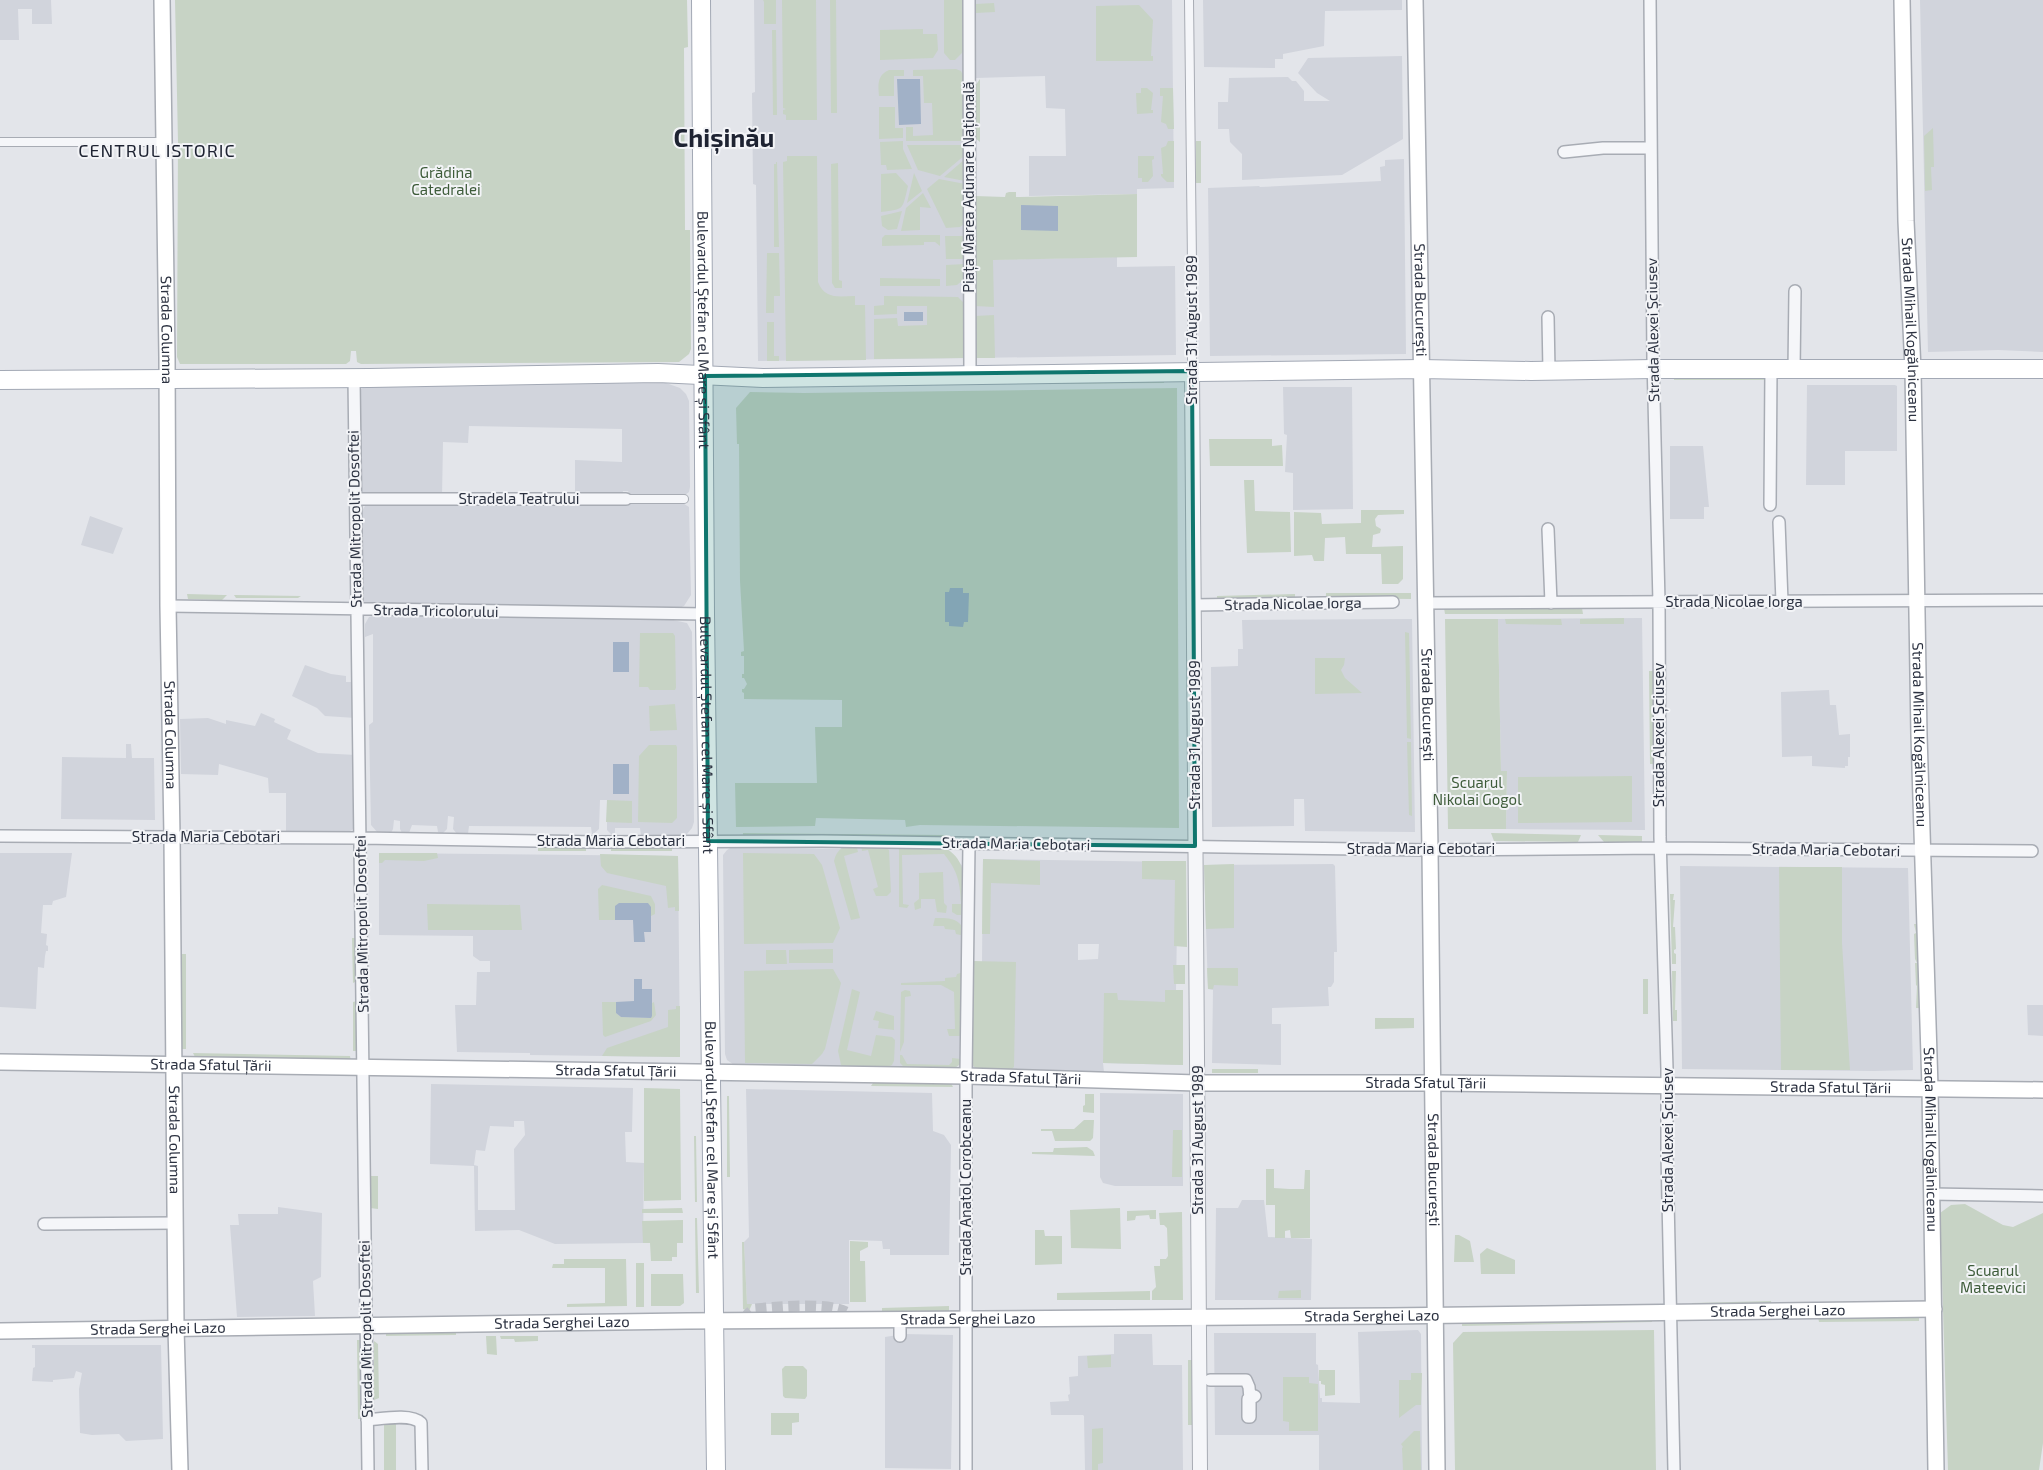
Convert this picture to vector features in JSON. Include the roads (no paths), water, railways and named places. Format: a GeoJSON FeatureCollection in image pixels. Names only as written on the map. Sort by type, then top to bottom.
{"type":"FeatureCollection","features":[{"type":"Feature","properties":{"kind":"main road","name":"Strada Columna"},"geometry":{"type":"LineString","coordinates":[[162,0],[168,379],[168,606],[175,1064],[176,1328],[180,1470]]}},
{"type":"Feature","properties":{"kind":"main road","name":"Bulevardul Ștefan cel Mare și Sfânt"},"geometry":{"type":"LineString","coordinates":[[701,0],[705,376],[705,614],[716,1470]]}},
{"type":"Feature","properties":{"kind":"main road","name":"Strada București"},"geometry":{"type":"LineString","coordinates":[[1415,0],[1434,1083],[1437,1470]]}},
{"type":"Feature","properties":{"kind":"main road","name":"Strada Mihail Kogălniceanu"},"geometry":{"type":"LineString","coordinates":[[1902,0],[1906,221],[1913,370],[1930,1088],[1936,1470]]}},
{"type":"Feature","properties":{"kind":"main road"},"geometry":{"type":"LineString","coordinates":[[0,380],[354,378],[658,373],[763,378],[1421,369],[1549,371],[1653,369],[2043,369]]}},
{"type":"Feature","properties":{"kind":"main road","name":"Strada Sfatul Țării"},"geometry":{"type":"LineString","coordinates":[[0,1062],[966,1076],[1197,1083],[1434,1083],[2043,1090]]}},
{"type":"Feature","properties":{"kind":"main road","name":"Strada Serghei Lazo"},"geometry":{"type":"LineString","coordinates":[[0,1331],[714,1320],[826,1323],[851,1317],[900,1320],[966,1320],[1934,1309]]}},
{"type":"Feature","properties":{"kind":"street","name":"Piața Marea Adunare Națională"},"geometry":{"type":"LineString","coordinates":[[969,0],[970,374]]}},
{"type":"Feature","properties":{"kind":"street","name":"Strada 31 August 1989"},"geometry":{"type":"LineString","coordinates":[[1189,0],[1200,1470]]}},
{"type":"Feature","properties":{"kind":"street","name":"Strada Alexei Șciusev"},"geometry":{"type":"LineString","coordinates":[[1650,0],[1653,369],[1659,602],[1661,848],[1668,1085],[1670,1313],[1674,1470]]}},
{"type":"Feature","properties":{"kind":"street"},"geometry":{"type":"LineString","coordinates":[[0,142],[165,142]]}},
{"type":"Feature","properties":{"kind":"street"},"geometry":{"type":"LineString","coordinates":[[1564,152],[1602,148],[1650,148]]}},
{"type":"Feature","properties":{"kind":"street"},"geometry":{"type":"LineString","coordinates":[[1794,370],[1795,291]]}},
{"type":"Feature","properties":{"kind":"street"},"geometry":{"type":"LineString","coordinates":[[1548,317],[1549,371]]}},
{"type":"Feature","properties":{"kind":"street"},"geometry":{"type":"LineString","coordinates":[[1770,505],[1771,369]]}},
{"type":"Feature","properties":{"kind":"street","name":"Strada Mitropolit Dosoftei"},"geometry":{"type":"LineString","coordinates":[[354,378],[368,1470]]}},
{"type":"Feature","properties":{"kind":"street","name":"Stradela Teatrului"},"geometry":{"type":"LineString","coordinates":[[355,499],[684,499]]}},
{"type":"Feature","properties":{"kind":"street"},"geometry":{"type":"LineString","coordinates":[[1778,522],[1782,602]]}},
{"type":"Feature","properties":{"kind":"street"},"geometry":{"type":"LineString","coordinates":[[1548,529],[1551,602]]}},
{"type":"Feature","properties":{"kind":"street","name":"Strada Nicolae Iorga"},"geometry":{"type":"LineString","coordinates":[[1426,603],[2043,600]]}},
{"type":"Feature","properties":{"kind":"street","name":"Strada Nicolae Iorga"},"geometry":{"type":"LineString","coordinates":[[1194,606],[1393,602]]}},
{"type":"Feature","properties":{"kind":"street","name":"Strada Tricolorului"},"geometry":{"type":"LineString","coordinates":[[168,606],[705,614]]}},
{"type":"Feature","properties":{"kind":"street","name":"Strada Maria Cebotari"},"geometry":{"type":"LineString","coordinates":[[0,836],[172,836],[595,842],[822,841],[1430,850],[1661,848],[2032,851]]}},
{"type":"Feature","properties":{"kind":"street","name":"Strada Anatol Corobceanu"},"geometry":{"type":"LineString","coordinates":[[966,1470],[966,1076],[969,844]]}},
{"type":"Feature","properties":{"kind":"street"},"geometry":{"type":"LineString","coordinates":[[1931,1194],[2043,1196]]}},
{"type":"Feature","properties":{"kind":"street"},"geometry":{"type":"LineString","coordinates":[[44,1224],[176,1223]]}},
{"type":"Feature","properties":{"kind":"street"},"geometry":{"type":"LineString","coordinates":[[900,1320],[900,1336]]}},
{"type":"Feature","properties":{"kind":"street"},"geometry":{"type":"LineString","coordinates":[[1210,1380],[1246,1380],[1252,1392]]}},
{"type":"Feature","properties":{"kind":"street"},"geometry":{"type":"LineString","coordinates":[[367,1420],[417,1418],[421,1423],[422,1470]]}},
{"type":"Feature","properties":{"kind":"water"},"geometry":{"type":"Polygon","coordinates":[[[897,79],[920,79],[921,124],[899,125],[897,79]]]}},
{"type":"Feature","properties":{"kind":"water"},"geometry":{"type":"Polygon","coordinates":[[[1021,205],[1058,206],[1058,231],[1021,230],[1021,205]]]}},
{"type":"Feature","properties":{"kind":"water"},"geometry":{"type":"Polygon","coordinates":[[[904,312],[923,312],[923,321],[904,321],[904,312]]]}},
{"type":"Feature","properties":{"kind":"water"},"geometry":{"type":"Polygon","coordinates":[[[950,588],[963,588],[963,593],[969,593],[968,622],[964,622],[963,627],[949,626],[949,622],[945,622],[945,592],[949,592],[950,588]]]}},
{"type":"Feature","properties":{"kind":"water"},"geometry":{"type":"Polygon","coordinates":[[[613,642],[629,642],[629,672],[613,672],[613,642]]]}},
{"type":"Feature","properties":{"kind":"water"},"geometry":{"type":"Polygon","coordinates":[[[613,764],[629,764],[629,794],[613,794],[613,764]]]}},
{"type":"Feature","properties":{"kind":"water"},"geometry":{"type":"Polygon","coordinates":[[[619,903],[648,903],[651,907],[651,932],[644,932],[645,942],[634,942],[633,920],[615,920],[615,906],[619,903]]]}},
{"type":"Feature","properties":{"kind":"water"},"geometry":{"type":"Polygon","coordinates":[[[634,979],[642,979],[642,989],[652,989],[651,1018],[621,1017],[616,1013],[616,1002],[634,1001],[634,979]]]}},
{"type":"Feature","properties":{"kind":"tunnel"},"geometry":{"type":"LineString","coordinates":[[747,1321],[748,1314],[754,1309],[814,1306],[846,1312]]}},
{"type":"Feature","properties":{"kind":"district","name":"Chișinău"},"geometry":{"type":"Point","coordinates":[724,138]}},
{"type":"Feature","properties":{"kind":"district","name":"CENTRUL ISTORIC"},"geometry":{"type":"Point","coordinates":[157,151]}},
{"type":"Feature","properties":{"kind":"park label","name":"Grădina Catedralei"},"geometry":{"type":"Point","coordinates":[446,182]}},
{"type":"Feature","properties":{"kind":"park label","name":"Scuarul Nikolai Gogol"},"geometry":{"type":"Point","coordinates":[1477,792]}},
{"type":"Feature","properties":{"kind":"park label","name":"Scuarul Mateevici"},"geometry":{"type":"Point","coordinates":[1993,1280]}}]}
